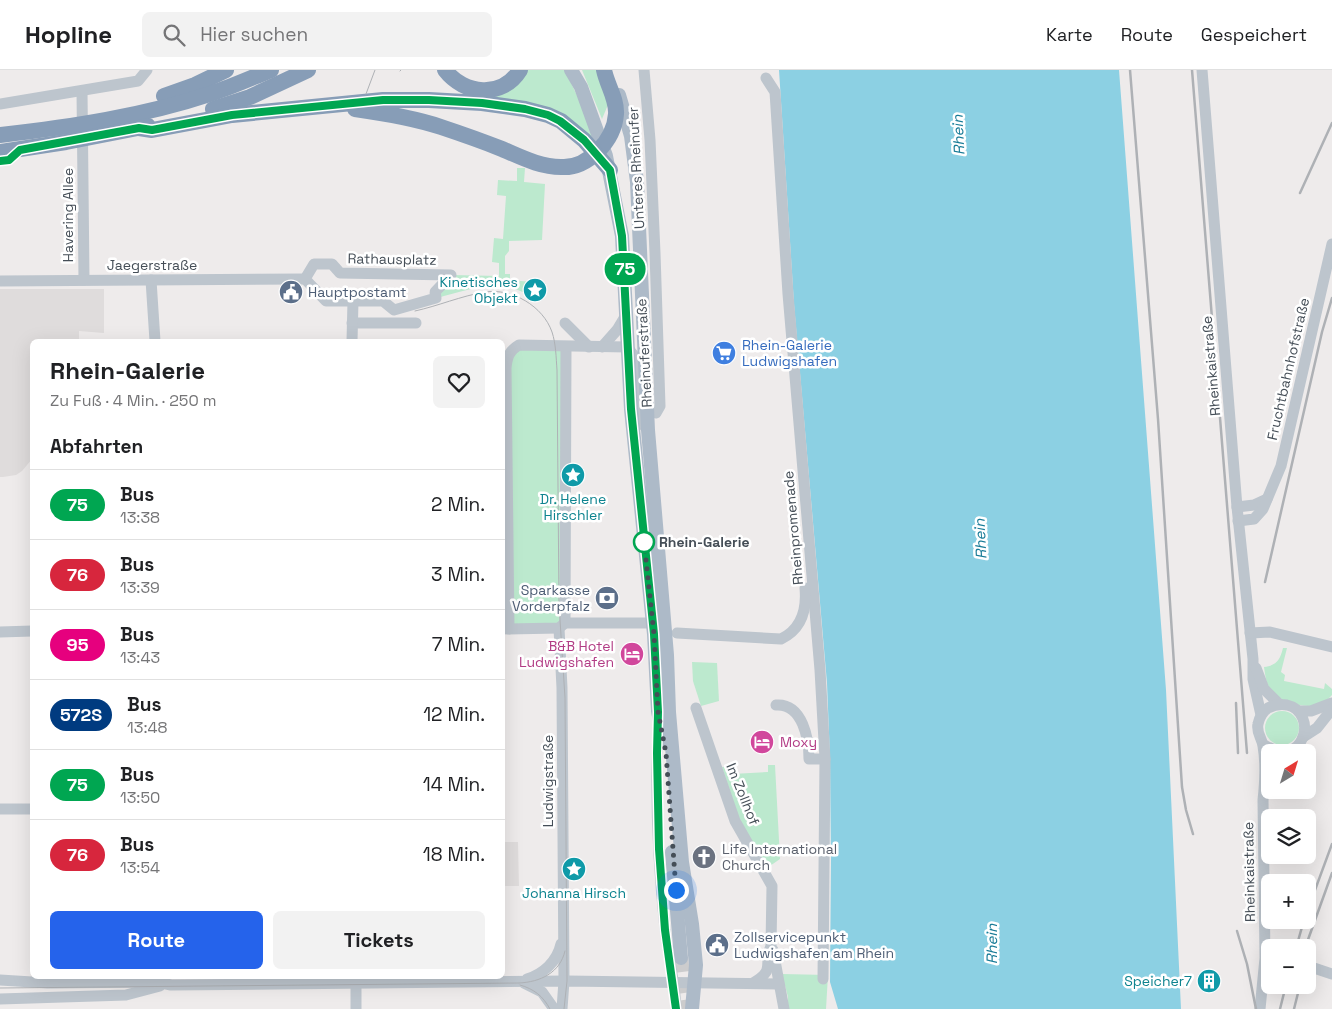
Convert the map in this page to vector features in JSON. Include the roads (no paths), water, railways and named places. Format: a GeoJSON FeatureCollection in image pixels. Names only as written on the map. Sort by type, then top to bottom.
{"type":"FeatureCollection","features":[{"type":"Feature","properties":{"kind":"highway"},"geometry":{"type":"LineString","coordinates":[[108,118],[140,104],[195,85],[226,70]]}},
{"type":"Feature","properties":{"kind":"highway"},"geometry":{"type":"LineString","coordinates":[[0,135],[48,130],[160,107],[209,94],[271,70]]}},
{"type":"Feature","properties":{"kind":"highway"},"geometry":{"type":"LineString","coordinates":[[0,152],[139,128],[224,106],[250,97],[308,70]]}},
{"type":"Feature","properties":{"kind":"highway"},"geometry":{"type":"LineString","coordinates":[[445,70],[455,81],[477,91],[497,88],[508,83],[518,73]]}},
{"type":"Feature","properties":{"kind":"highway"},"geometry":{"type":"LineString","coordinates":[[331,105],[379,112],[438,126],[528,160],[562,167],[577,165],[591,158],[612,133],[616,112],[615,103],[604,70]]}},
{"type":"Feature","properties":{"kind":"highway"},"geometry":{"type":"LineString","coordinates":[[139,128],[152,130],[232,115],[383,100],[482,103],[525,109],[548,115],[565,124],[584,140],[610,170]]}},
{"type":"Feature","properties":{"kind":"highway"},"geometry":{"type":"LineString","coordinates":[[0,161],[9,160],[20,150]]}},
{"type":"Feature","properties":{"kind":"main road","name":"Rheinuferstraße"},"geometry":{"type":"LineString","coordinates":[[571,70],[581,87],[597,128],[610,170],[622,236],[631,409],[659,623]]}},
{"type":"Feature","properties":{"kind":"main road","name":"Rheinuferstraße"},"geometry":{"type":"LineString","coordinates":[[611,70],[623,106],[632,143],[637,182],[659,623]]}},
{"type":"Feature","properties":{"kind":"main road"},"geometry":{"type":"LineString","coordinates":[[659,623],[666,753],[681,958]]}},
{"type":"Feature","properties":{"kind":"main road"},"geometry":{"type":"LineString","coordinates":[[664,712],[696,965],[692,1009]]}},
{"type":"Feature","properties":{"kind":"street"},"geometry":{"type":"LineString","coordinates":[[0,104],[138,81],[147,70]]}},
{"type":"Feature","properties":{"kind":"street","name":"Unteres Rheinufer"},"geometry":{"type":"LineString","coordinates":[[644,70],[650,140],[655,253],[660,406],[656,413]]}},
{"type":"Feature","properties":{"kind":"street","name":"Rheinkaistraße"},"geometry":{"type":"LineString","coordinates":[[1202,70],[1238,521],[1253,659],[1253,679],[1261,715]]}},
{"type":"Feature","properties":{"kind":"street","name":"Rheinpromenade"},"geometry":{"type":"LineString","coordinates":[[766,78],[775,92],[788,294],[812,572],[825,759],[823,979]]}},
{"type":"Feature","properties":{"kind":"street","name":"Havering Allee"},"geometry":{"type":"LineString","coordinates":[[82,90],[84,280]]}},
{"type":"Feature","properties":{"kind":"street","name":"Fruchtbahnhofstraße"},"geometry":{"type":"LineString","coordinates":[[1238,521],[1254,519],[1263,509],[1281,466],[1327,291],[1332,244]]}},
{"type":"Feature","properties":{"kind":"street","name":"Rathausplatz"},"geometry":{"type":"LineString","coordinates":[[304,279],[314,264],[332,264],[340,273],[451,275],[435,292],[436,298],[405,307]]}},
{"type":"Feature","properties":{"kind":"street"},"geometry":{"type":"LineString","coordinates":[[304,279],[326,301],[383,301],[394,310],[405,307],[412,323],[352,323]]}},
{"type":"Feature","properties":{"kind":"street","name":"Jaegerstraße"},"geometry":{"type":"LineString","coordinates":[[0,280],[304,279]]}},
{"type":"Feature","properties":{"kind":"street"},"geometry":{"type":"LineString","coordinates":[[152,280],[155,339]]}},
{"type":"Feature","properties":{"kind":"street"},"geometry":{"type":"LineString","coordinates":[[352,339],[353,301]]}},
{"type":"Feature","properties":{"kind":"street"},"geometry":{"type":"LineString","coordinates":[[602,347],[617,330],[626,315]]}},
{"type":"Feature","properties":{"kind":"street"},"geometry":{"type":"LineString","coordinates":[[565,322],[589,347]]}},
{"type":"Feature","properties":{"kind":"street"},"geometry":{"type":"LineString","coordinates":[[627,347],[519,346],[512,350],[506,360],[506,629],[562,625],[659,623]]}},
{"type":"Feature","properties":{"kind":"street","name":"Ludwigstraße"},"geometry":{"type":"LineString","coordinates":[[562,1009],[564,933],[562,625],[566,347]]}},
{"type":"Feature","properties":{"kind":"street","name":"Rheinuferstraße"},"geometry":{"type":"LineString","coordinates":[[627,347],[635,357],[640,421],[648,430]]}},
{"type":"Feature","properties":{"kind":"street"},"geometry":{"type":"LineString","coordinates":[[1237,507],[1254,506],[1267,499]]}},
{"type":"Feature","properties":{"kind":"street"},"geometry":{"type":"LineString","coordinates":[[678,633],[781,640],[793,632],[802,618],[806,607],[805,587],[812,572]]}},
{"type":"Feature","properties":{"kind":"street"},"geometry":{"type":"LineString","coordinates":[[0,632],[30,632]]}},
{"type":"Feature","properties":{"kind":"street"},"geometry":{"type":"LineString","coordinates":[[1250,633],[1270,632],[1332,647]]}},
{"type":"Feature","properties":{"kind":"street","name":"Rheinkaistraße"},"geometry":{"type":"LineString","coordinates":[[1253,659],[1264,689],[1279,704]]}},
{"type":"Feature","properties":{"kind":"street"},"geometry":{"type":"LineString","coordinates":[[1298,712],[1311,711],[1332,703]]}},
{"type":"Feature","properties":{"kind":"street"},"geometry":{"type":"LineString","coordinates":[[776,704],[789,708],[801,720],[808,739],[809,759],[825,759]]}},
{"type":"Feature","properties":{"kind":"street"},"geometry":{"type":"LineString","coordinates":[[1263,744],[1258,735],[1261,715],[1269,708],[1279,704],[1289,706],[1298,712],[1303,719],[1304,737]]}},
{"type":"Feature","properties":{"kind":"street","name":"Im Zollhof"},"geometry":{"type":"LineString","coordinates":[[696,708],[735,821],[772,886],[771,946],[768,970],[753,983]]}},
{"type":"Feature","properties":{"kind":"street"},"geometry":{"type":"LineString","coordinates":[[1299,744],[1304,737],[1317,728],[1332,708]]}},
{"type":"Feature","properties":{"kind":"street"},"geometry":{"type":"LineString","coordinates":[[664,712],[657,753],[659,849],[665,930],[676,1009]]}},
{"type":"Feature","properties":{"kind":"street","name":"Rheinkaistraße"},"geometry":{"type":"LineString","coordinates":[[1263,799],[1266,939]]}},
{"type":"Feature","properties":{"kind":"street"},"geometry":{"type":"LineString","coordinates":[[0,809],[30,809]]}},
{"type":"Feature","properties":{"kind":"street","name":"Ludwigstraße"},"geometry":{"type":"LineString","coordinates":[[520,981],[534,977],[552,963],[559,951],[564,933]]}},
{"type":"Feature","properties":{"kind":"street","name":"Im Zollhof"},"geometry":{"type":"LineString","coordinates":[[771,946],[775,952],[779,984]]}},
{"type":"Feature","properties":{"kind":"street"},"geometry":{"type":"LineString","coordinates":[[1316,969],[1332,974]]}},
{"type":"Feature","properties":{"kind":"street"},"geometry":{"type":"LineString","coordinates":[[356,979],[356,1009]]}},
{"type":"Feature","properties":{"kind":"street"},"geometry":{"type":"LineString","coordinates":[[0,999],[126,995],[166,984],[356,979],[694,982],[779,984],[784,1009]]}},
{"type":"Feature","properties":{"kind":"street"},"geometry":{"type":"LineString","coordinates":[[0,980],[48,983],[157,982],[166,984]]}},
{"type":"Feature","properties":{"kind":"street"},"geometry":{"type":"LineString","coordinates":[[520,981],[542,992],[554,1009]]}},
{"type":"Feature","properties":{"kind":"street","name":"Rheinkaistraße"},"geometry":{"type":"LineString","coordinates":[[1260,1009],[1262,994]]}},
{"type":"Feature","properties":{"kind":"water","name":"Rhein"},"geometry":{"type":"Polygon","coordinates":[[[779,70],[1119,70],[1166,690],[1181,1009],[838,1009],[830,982],[830,758],[827,683],[794,304],[779,70]]]}},
{"type":"Feature","properties":{"kind":"tunnel"},"geometry":{"type":"LineString","coordinates":[[681,958],[688,1009]]}},
{"type":"Feature","properties":{"kind":"tram line"},"geometry":{"type":"LineString","coordinates":[[366,94],[375,70]]}},
{"type":"Feature","properties":{"kind":"tram line"},"geometry":{"type":"LineString","coordinates":[[415,311],[485,292],[506,293],[525,301],[542,314],[548,323],[554,341],[557,370],[559,604],[565,698],[567,981],[564,1009]]}},
{"type":"Feature","properties":{"kind":"tram line"},"geometry":{"type":"LineString","coordinates":[[0,988],[519,983],[534,981],[554,971],[565,951]]}},
{"type":"Feature","properties":{"kind":"tram line"},"geometry":{"type":"LineString","coordinates":[[520,985],[538,994],[550,1009]]}},
{"type":"Feature","properties":{"kind":"railway"},"geometry":{"type":"LineString","coordinates":[[1130,70],[1158,419],[1182,787],[1193,834]]}},
{"type":"Feature","properties":{"kind":"railway"},"geometry":{"type":"LineString","coordinates":[[1192,70],[1247,753]]}},
{"type":"Feature","properties":{"kind":"railway"},"geometry":{"type":"LineString","coordinates":[[1300,193],[1332,123]]}},
{"type":"Feature","properties":{"kind":"railway"},"geometry":{"type":"LineString","coordinates":[[1265,582],[1322,332],[1332,298]]}},
{"type":"Feature","properties":{"kind":"railway"},"geometry":{"type":"LineString","coordinates":[[1236,703],[1238,753]]}},
{"type":"Feature","properties":{"kind":"railway"},"geometry":{"type":"LineString","coordinates":[[1316,887],[1332,844]]}},
{"type":"Feature","properties":{"kind":"railway"},"geometry":{"type":"LineString","coordinates":[[1308,939],[1332,873]]}},
{"type":"Feature","properties":{"kind":"railway"},"geometry":{"type":"LineString","coordinates":[[1299,939],[1301,929]]}},
{"type":"Feature","properties":{"kind":"railway"},"geometry":{"type":"LineString","coordinates":[[1237,931],[1247,964],[1256,1009]]}},
{"type":"Feature","properties":{"kind":"railway"},"geometry":{"type":"LineString","coordinates":[[1280,1009],[1284,994]]}},
{"type":"Feature","properties":{"kind":"railway"},"geometry":{"type":"LineString","coordinates":[[1294,1009],[1298,994]]}},
{"type":"Feature","properties":{"kind":"place","name":"Kinetisches Objekt"},"geometry":{"type":"Point","coordinates":[535,290]}},
{"type":"Feature","properties":{"kind":"place","name":"Hauptpostamt"},"geometry":{"type":"Point","coordinates":[291,292]}},
{"type":"Feature","properties":{"kind":"place","name":"Rhein-Galerie Ludwigshafen"},"geometry":{"type":"Point","coordinates":[724,353]}},
{"type":"Feature","properties":{"kind":"place","name":"Dr. Helene Hirschler"},"geometry":{"type":"Point","coordinates":[573,475]}},
{"type":"Feature","properties":{"kind":"place","name":"Rhein-Galerie"},"geometry":{"type":"Point","coordinates":[644,542]}},
{"type":"Feature","properties":{"kind":"place","name":"Sparkasse Vorderpfalz"},"geometry":{"type":"Point","coordinates":[607,598]}},
{"type":"Feature","properties":{"kind":"place","name":"B&B Hotel Ludwigshafen"},"geometry":{"type":"Point","coordinates":[632,654]}},
{"type":"Feature","properties":{"kind":"place","name":"Moxy"},"geometry":{"type":"Point","coordinates":[762,742]}},
{"type":"Feature","properties":{"kind":"place","name":"Life International Church"},"geometry":{"type":"Point","coordinates":[704,857]}},
{"type":"Feature","properties":{"kind":"place","name":"Johanna Hirsch"},"geometry":{"type":"Point","coordinates":[574,869]}},
{"type":"Feature","properties":{"kind":"place","name":"Zollservicepunkt Ludwigshafen am Rhein"},"geometry":{"type":"Point","coordinates":[717,945]}},
{"type":"Feature","properties":{"kind":"place","name":"Speicher7"},"geometry":{"type":"Point","coordinates":[1209,981]}}]}
